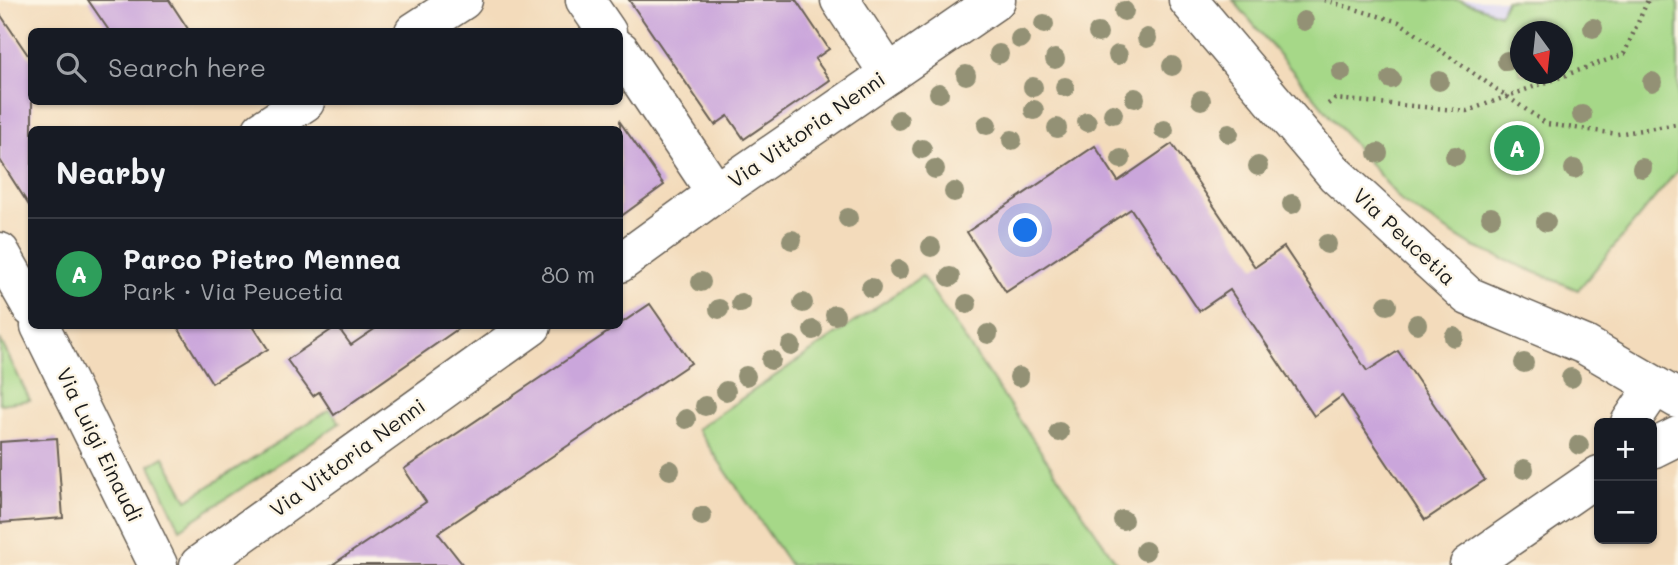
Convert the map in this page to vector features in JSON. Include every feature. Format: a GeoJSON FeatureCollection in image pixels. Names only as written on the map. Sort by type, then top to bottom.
{"type":"FeatureCollection","features":[{"type":"Feature","properties":{"kind":"street"},"geometry":{"type":"LineString","coordinates":[[420,28],[463,0]]}},
{"type":"Feature","properties":{"kind":"street"},"geometry":{"type":"LineString","coordinates":[[585,0],[604,28]]}},
{"type":"Feature","properties":{"kind":"street"},"geometry":{"type":"LineString","coordinates":[[840,0],[889,74]]}},
{"type":"Feature","properties":{"kind":"street","name":"Via Vittoria Nenni"},"geometry":{"type":"LineString","coordinates":[[623,261],[716,193],[996,0]]}},
{"type":"Feature","properties":{"kind":"street","name":"Via Peucetia"},"geometry":{"type":"LineString","coordinates":[[1188,0],[1336,175],[1468,296],[1585,345],[1667,392]]}},
{"type":"Feature","properties":{"kind":"street"},"geometry":{"type":"LineString","coordinates":[[623,54],[716,193]]}},
{"type":"Feature","properties":{"kind":"street"},"geometry":{"type":"LineString","coordinates":[[268,126],[300,105]]}},
{"type":"Feature","properties":{"kind":"street"},"geometry":{"type":"LineString","coordinates":[[0,252],[21,290]]}},
{"type":"Feature","properties":{"kind":"street","name":"Via Luigi Einaudi"},"geometry":{"type":"LineString","coordinates":[[41,329],[158,565]]}},
{"type":"Feature","properties":{"kind":"street","name":"Via Vittoria Nenni"},"geometry":{"type":"LineString","coordinates":[[199,565],[528,329]]}},
{"type":"Feature","properties":{"kind":"street"},"geometry":{"type":"LineString","coordinates":[[1636,418],[1667,392]]}},
{"type":"Feature","properties":{"kind":"street"},"geometry":{"type":"LineString","coordinates":[[1657,446],[1678,436]]}},
{"type":"Feature","properties":{"kind":"street"},"geometry":{"type":"LineString","coordinates":[[1481,561],[1594,476]]}},
{"type":"Feature","properties":{"kind":"path"},"geometry":{"type":"LineString","coordinates":[[1324,0],[1399,22],[1547,124],[1617,134],[1678,124]]}},
{"type":"Feature","properties":{"kind":"path"},"geometry":{"type":"LineString","coordinates":[[1295,126],[1335,99],[1467,111],[1509,97],[1624,54],[1648,0]]}},
{"type":"Feature","properties":{"kind":"shaded area"},"geometry":{"type":"Polygon","coordinates":[[[1459,0],[1506,0],[1501,14],[1459,0]]]}},
{"type":"Feature","properties":{"kind":"green space"},"geometry":{"type":"Polygon","coordinates":[[[1233,0],[1459,0],[1500,14],[1506,0],[1678,0],[1678,170],[1578,290],[1472,246],[1402,202],[1233,0]]]}},
{"type":"Feature","properties":{"kind":"green space"},"geometry":{"type":"Polygon","coordinates":[[[922,276],[1118,565],[790,565],[697,429],[922,276]]]}},
{"type":"Feature","properties":{"kind":"green space"},"geometry":{"type":"Polygon","coordinates":[[[0,339],[30,400],[0,404],[0,339]]]}},
{"type":"Feature","properties":{"kind":"green space"},"geometry":{"type":"Polygon","coordinates":[[[330,409],[340,423],[180,529],[150,465],[164,457],[187,500],[330,409]]]}},
{"type":"Feature","properties":{"kind":"building"},"geometry":{"type":"Polygon","coordinates":[[[88,0],[169,0],[187,28],[107,28],[88,0]]]}},
{"type":"Feature","properties":{"kind":"building"},"geometry":{"type":"Polygon","coordinates":[[[629,0],[796,0],[829,49],[815,59],[830,80],[744,139],[728,116],[715,125],[629,0]]]}},
{"type":"Feature","properties":{"kind":"building"},"geometry":{"type":"Polygon","coordinates":[[[0,14],[28,55],[28,105],[32,105],[32,126],[28,126],[28,204],[0,160],[0,14]]]}},
{"type":"Feature","properties":{"kind":"building"},"geometry":{"type":"Polygon","coordinates":[[[623,126],[664,185],[623,215],[623,126]]]}},
{"type":"Feature","properties":{"kind":"building"},"geometry":{"type":"Polygon","coordinates":[[[1172,144],[1255,267],[1284,247],[1367,371],[1398,351],[1485,480],[1425,520],[1342,396],[1314,416],[1230,290],[1199,311],[1131,209],[1006,292],[967,232],[1095,146],[1118,181],[1172,144]]]}},
{"type":"Feature","properties":{"kind":"building"},"geometry":{"type":"Polygon","coordinates":[[[650,304],[691,363],[438,533],[463,565],[332,565],[426,502],[404,469],[613,329],[623,329],[623,322],[650,304]]]}},
{"type":"Feature","properties":{"kind":"building"},"geometry":{"type":"Polygon","coordinates":[[[179,329],[255,329],[268,349],[212,383],[179,329]]]}},
{"type":"Feature","properties":{"kind":"building"},"geometry":{"type":"Polygon","coordinates":[[[333,329],[339,329],[351,345],[375,329],[458,329],[334,415],[319,392],[313,396],[287,360],[333,329]]]}},
{"type":"Feature","properties":{"kind":"building"},"geometry":{"type":"Polygon","coordinates":[[[57,438],[63,518],[0,523],[0,442],[57,438]]]}},
{"type":"Feature","properties":{"kind":"place","name":"Parco Pietro Mennea"},"geometry":{"type":"Point","coordinates":[1517,148]}}]}
